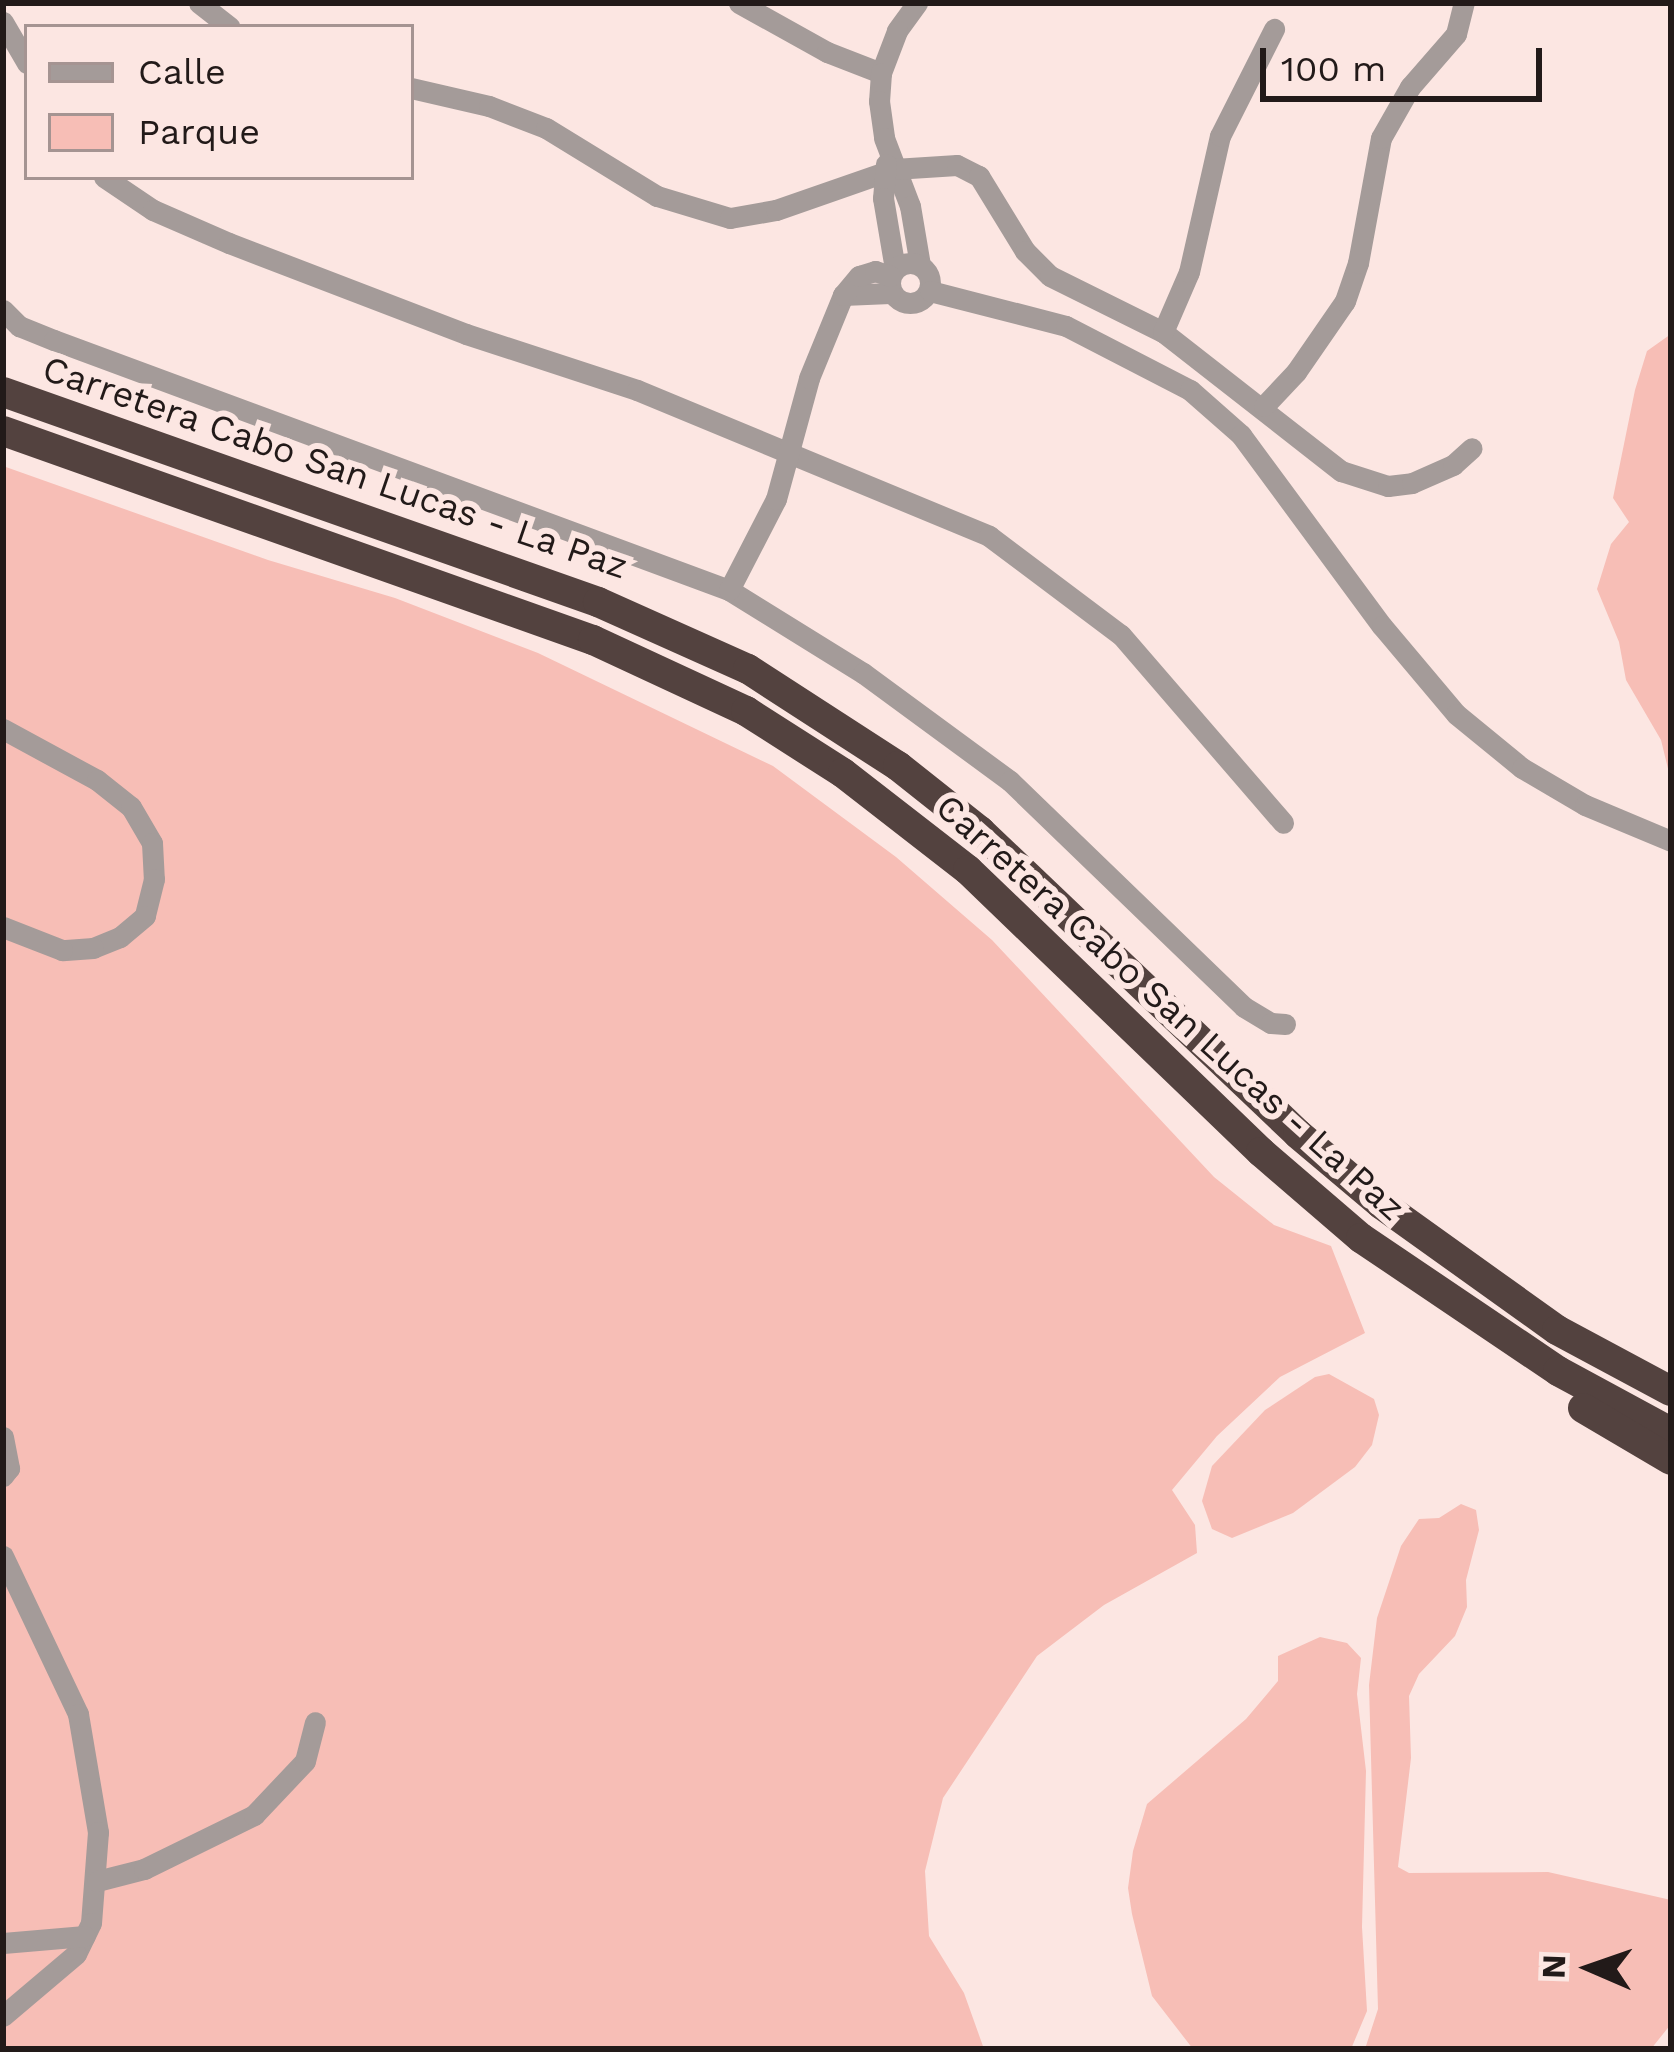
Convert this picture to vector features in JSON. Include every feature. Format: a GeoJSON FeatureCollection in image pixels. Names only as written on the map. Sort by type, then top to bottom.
{"type":"FeatureCollection","features":[{"type":"Feature","properties":{"kind":"highway","name":"Carretera Cabo San Lucas - La Paz"},"geometry":{"type":"LineString","coordinates":[[3,396],[598,602],[701,645],[796,698],[898,766],[980,831],[1298,1134],[1381,1204],[1557,1330],[1653,1371],[1671,1391]]}},
{"type":"Feature","properties":{"kind":"highway","name":"Carretera Cabo San Lucas - La Paz"},"geometry":{"type":"LineString","coordinates":[[3,431],[593,640],[746,711],[843,773],[968,870],[1261,1152],[1361,1238],[1609,1411],[1671,1432]]}},
{"type":"Feature","properties":{"kind":"highway"},"geometry":{"type":"LineString","coordinates":[[1609,1411],[1671,1460]]}},
{"type":"Feature","properties":{"kind":"street"},"geometry":{"type":"LineString","coordinates":[[199,3],[226,24]]}},
{"type":"Feature","properties":{"kind":"street"},"geometry":{"type":"LineString","coordinates":[[739,3],[827,52],[881,73]]}},
{"type":"Feature","properties":{"kind":"street"},"geometry":{"type":"LineString","coordinates":[[892,279],[885,224],[889,164],[879,101],[881,73],[897,31],[917,3]]}},
{"type":"Feature","properties":{"kind":"street"},"geometry":{"type":"LineString","coordinates":[[1264,406],[1296,372],[1345,301],[1358,263],[1381,138],[1410,86],[1456,34],[1464,3]]}},
{"type":"Feature","properties":{"kind":"street"},"geometry":{"type":"LineString","coordinates":[[3,22],[24,58]]}},
{"type":"Feature","properties":{"kind":"street"},"geometry":{"type":"LineString","coordinates":[[1163,332],[1200,234],[1220,136],[1274,29]]}},
{"type":"Feature","properties":{"kind":"street"},"geometry":{"type":"LineString","coordinates":[[414,89],[489,106],[546,128],[657,196],[704,214],[754,214],[889,164],[968,169],[993,196],[1025,251],[1050,276],[1163,332],[1264,406],[1341,471],[1388,485],[1430,478],[1472,448]]}},
{"type":"Feature","properties":{"kind":"street"},"geometry":{"type":"LineString","coordinates":[[889,164],[910,206],[920,265],[930,276],[930,291]]}},
{"type":"Feature","properties":{"kind":"street"},"geometry":{"type":"LineString","coordinates":[[108,180],[153,210],[230,243],[466,334],[637,390],[989,536],[1056,580],[1134,649],[1282,824]]}},
{"type":"Feature","properties":{"kind":"street"},"geometry":{"type":"LineString","coordinates":[[892,279],[920,265]]}},
{"type":"Feature","properties":{"kind":"street"},"geometry":{"type":"LineString","coordinates":[[729,590],[758,539],[789,456],[809,378],[843,295],[859,275],[875,271],[892,279],[911,302],[930,291],[1066,326],[1190,390],[1254,450],[1382,626],[1456,714],[1538,777],[1586,805],[1671,841]]}},
{"type":"Feature","properties":{"kind":"street"},"geometry":{"type":"LineString","coordinates":[[3,310],[19,326],[54,340],[729,590],[863,673],[1010,781],[1244,1007],[1271,1024],[1285,1024]]}},
{"type":"Feature","properties":{"kind":"street"},"geometry":{"type":"LineString","coordinates":[[3,446],[107,470]]}},
{"type":"Feature","properties":{"kind":"street"},"geometry":{"type":"LineString","coordinates":[[3,729],[97,780],[131,807],[152,843],[154,879],[145,916],[120,937],[93,948],[62,950],[3,927]]}},
{"type":"Feature","properties":{"kind":"street"},"geometry":{"type":"LineString","coordinates":[[3,1437],[9,1468],[3,1476]]}},
{"type":"Feature","properties":{"kind":"street"},"geometry":{"type":"LineString","coordinates":[[3,1556],[78,1714],[94,1785],[97,1881],[85,1936],[76,1954],[49,1982],[3,2016]]}},
{"type":"Feature","properties":{"kind":"street"},"geometry":{"type":"LineString","coordinates":[[97,1881],[144,1869],[254,1815],[304,1761],[315,1722]]}},
{"type":"Feature","properties":{"kind":"street"},"geometry":{"type":"LineString","coordinates":[[3,1943],[85,1936]]}},
{"type":"Feature","properties":{"kind":"green space"},"geometry":{"type":"Polygon","coordinates":[[[1671,334],[1671,781],[1661,740],[1626,680],[1619,642],[1597,589],[1611,544],[1629,522],[1613,498],[1635,390],[1647,351],[1671,334]]]}},
{"type":"Feature","properties":{"kind":"green space"},"geometry":{"type":"Polygon","coordinates":[[[3,466],[268,560],[395,598],[538,653],[773,766],[896,857],[992,940],[1214,1177],[1274,1225],[1331,1246],[1365,1333],[1280,1377],[1217,1436],[1172,1490],[1195,1525],[1197,1553],[1104,1605],[1037,1656],[943,1798],[925,1871],[929,1936],[964,1993],[984,2049],[3,2049],[3,466]]]}},
{"type":"Feature","properties":{"kind":"green space"},"geometry":{"type":"Polygon","coordinates":[[[1329,1374],[1374,1399],[1379,1415],[1372,1445],[1355,1467],[1293,1513],[1232,1538],[1212,1529],[1202,1501],[1212,1466],[1265,1410],[1315,1377],[1329,1374]]]}},
{"type":"Feature","properties":{"kind":"green space"},"geometry":{"type":"Polygon","coordinates":[[[1461,1504],[1476,1510],[1479,1530],[1466,1580],[1467,1607],[1455,1636],[1419,1674],[1409,1696],[1411,1758],[1398,1867],[1409,1873],[1548,1872],[1671,1900],[1671,2024],[1651,2049],[1365,2049],[1378,2009],[1369,1685],[1377,1618],[1401,1546],[1419,1519],[1439,1518],[1461,1504]]]}},
{"type":"Feature","properties":{"kind":"green space"},"geometry":{"type":"Polygon","coordinates":[[[1320,1637],[1347,1643],[1361,1658],[1357,1694],[1366,1771],[1362,1927],[1367,2011],[1351,2049],[1193,2049],[1152,1996],[1132,1914],[1128,1888],[1133,1851],[1147,1804],[1246,1719],[1278,1681],[1278,1656],[1320,1637]]]}}]}
